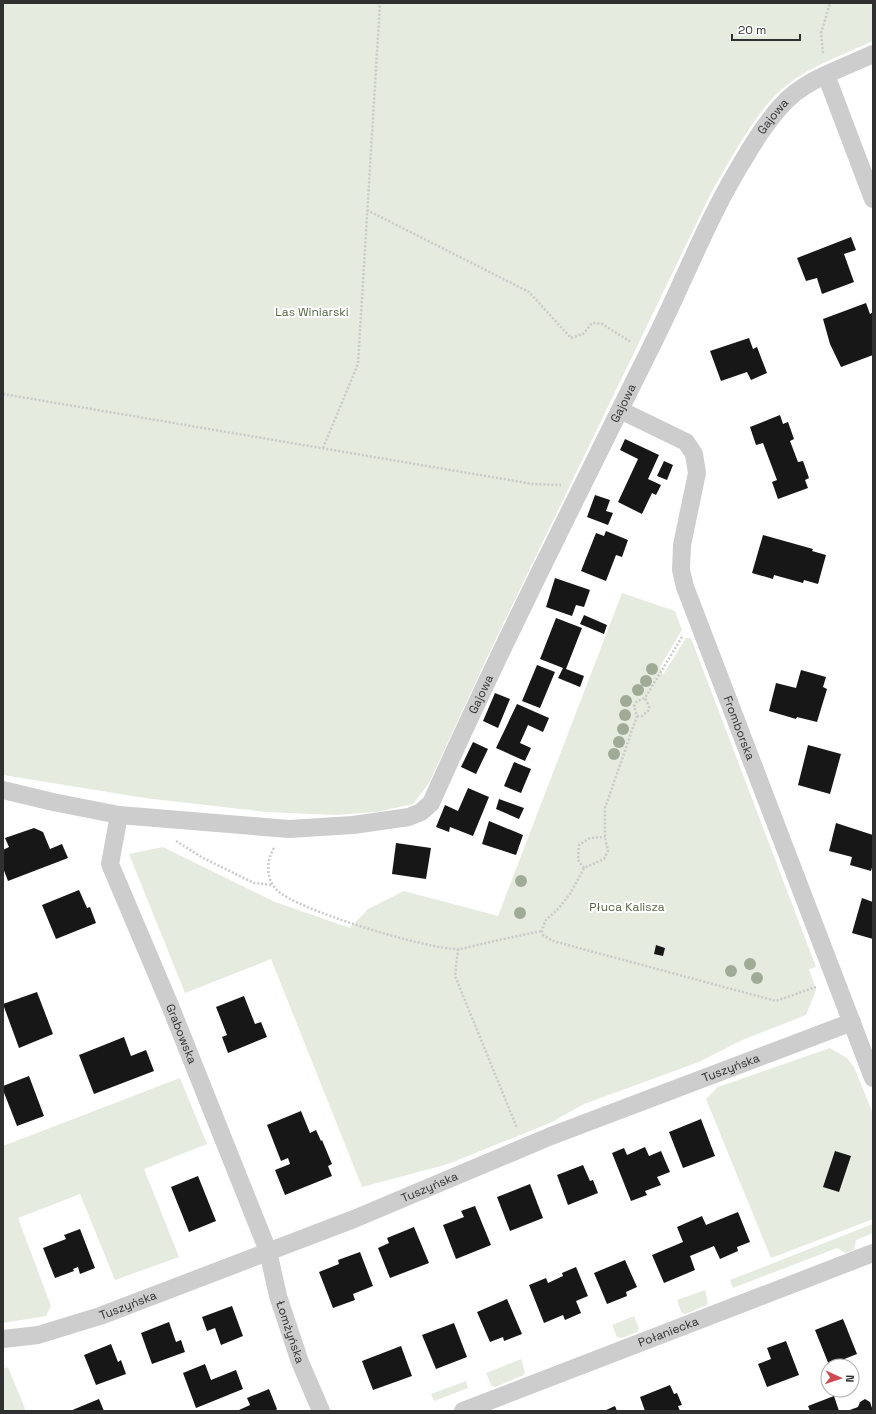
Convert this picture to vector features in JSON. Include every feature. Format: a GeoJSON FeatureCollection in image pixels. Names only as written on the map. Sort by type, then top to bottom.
{"type":"FeatureCollection","features":[{"type":"Feature","properties":{"kind":"street","name":"Gajowa"},"geometry":{"type":"LineString","coordinates":[[289,829],[353,825],[409,816],[421,812],[430,803],[497,659],[641,367],[721,198],[747,154],[769,119],[795,92],[810,82],[873,54]]}},
{"type":"Feature","properties":{"kind":"street"},"geometry":{"type":"LineString","coordinates":[[826,75],[873,198]]}},
{"type":"Feature","properties":{"kind":"street","name":"Fromborska"},"geometry":{"type":"LineString","coordinates":[[620,410],[686,442],[694,454],[697,473],[682,545],[681,570],[685,587],[873,1078]]}},
{"type":"Feature","properties":{"kind":"street"},"geometry":{"type":"LineString","coordinates":[[3,790],[119,815],[289,829]]}},
{"type":"Feature","properties":{"kind":"street","name":"Grabowska"},"geometry":{"type":"LineString","coordinates":[[119,815],[110,864],[171,1008],[268,1251]]}},
{"type":"Feature","properties":{"kind":"street","name":"Tuszyńska"},"geometry":{"type":"LineString","coordinates":[[3,1339],[38,1335],[100,1316],[354,1219],[524,1148],[852,1022]]}},
{"type":"Feature","properties":{"kind":"street","name":"Łomżyńska"},"geometry":{"type":"LineString","coordinates":[[268,1251],[278,1296],[300,1362],[321,1411]]}},
{"type":"Feature","properties":{"kind":"street","name":"Połaniecka"},"geometry":{"type":"LineString","coordinates":[[463,1411],[873,1253]]}},
{"type":"Feature","properties":{"kind":"path"},"geometry":{"type":"LineString","coordinates":[[323,448],[358,364],[380,3]]}},
{"type":"Feature","properties":{"kind":"path"},"geometry":{"type":"LineString","coordinates":[[826,75],[821,33],[830,3]]}},
{"type":"Feature","properties":{"kind":"path"},"geometry":{"type":"LineString","coordinates":[[367,210],[529,292],[571,338],[583,334],[592,324],[602,324],[621,338],[634,344],[641,367]]}},
{"type":"Feature","properties":{"kind":"path"},"geometry":{"type":"LineString","coordinates":[[3,394],[533,484],[583,485]]}},
{"type":"Feature","properties":{"kind":"path"},"geometry":{"type":"LineString","coordinates":[[684,634],[645,698],[641,699],[634,706],[637,716],[605,808],[605,837],[608,851],[607,856],[597,863],[584,868],[570,894],[545,921],[542,931],[546,938],[553,941],[776,1001],[815,988]]}},
{"type":"Feature","properties":{"kind":"path"},"geometry":{"type":"LineString","coordinates":[[637,716],[642,716],[648,711],[649,707],[645,698]]}},
{"type":"Feature","properties":{"kind":"path"},"geometry":{"type":"LineString","coordinates":[[289,829],[273,850],[269,858],[269,876],[272,885],[278,892],[326,914],[403,939],[458,949],[542,931]]}},
{"type":"Feature","properties":{"kind":"path"},"geometry":{"type":"LineString","coordinates":[[584,868],[578,860],[579,845],[590,838],[605,837]]}},
{"type":"Feature","properties":{"kind":"path"},"geometry":{"type":"LineString","coordinates":[[173,839],[185,848],[254,883],[272,885]]}},
{"type":"Feature","properties":{"kind":"path"},"geometry":{"type":"LineString","coordinates":[[458,949],[455,976],[524,1148]]}},
{"type":"Feature","properties":{"kind":"green space","name":"Las Winiarski"},"geometry":{"type":"Polygon","coordinates":[[[3,3],[873,3],[873,41],[808,71],[776,94],[755,120],[712,191],[492,647],[429,783],[413,804],[376,812],[336,815],[267,812],[145,798],[3,775],[3,3]]]}},
{"type":"Feature","properties":{"kind":"green space","name":"Płuca Kalisza"},"geometry":{"type":"Polygon","coordinates":[[[622,593],[675,611],[682,630],[660,667],[663,675],[686,638],[691,638],[816,967],[809,969],[816,990],[806,1015],[740,1041],[699,1062],[584,1104],[550,1123],[448,1164],[362,1187],[271,959],[185,993],[129,854],[163,847],[275,902],[350,928],[368,909],[404,891],[498,916],[622,593]]]}},
{"type":"Feature","properties":{"kind":"green space"},"geometry":{"type":"Polygon","coordinates":[[[830,1048],[847,1058],[854,1067],[873,1114],[873,1219],[771,1258],[706,1099],[718,1087],[830,1048]]]}},
{"type":"Feature","properties":{"kind":"green space"},"geometry":{"type":"Polygon","coordinates":[[[180,1078],[207,1144],[144,1169],[179,1257],[115,1280],[80,1194],[18,1218],[51,1306],[46,1316],[3,1323],[3,1146],[180,1078]]]}},
{"type":"Feature","properties":{"kind":"green space"},"geometry":{"type":"Polygon","coordinates":[[[873,1224],[873,1233],[856,1240],[854,1250],[846,1253],[837,1248],[733,1288],[730,1280],[873,1224]]]}},
{"type":"Feature","properties":{"kind":"green space"},"geometry":{"type":"Polygon","coordinates":[[[705,1290],[708,1302],[707,1305],[685,1314],[681,1312],[677,1300],[705,1290]]]}},
{"type":"Feature","properties":{"kind":"green space"},"geometry":{"type":"Polygon","coordinates":[[[634,1316],[639,1328],[637,1332],[622,1338],[617,1337],[612,1325],[634,1316]]]}},
{"type":"Feature","properties":{"kind":"green space"},"geometry":{"type":"Polygon","coordinates":[[[521,1359],[525,1372],[524,1375],[495,1387],[491,1385],[486,1373],[521,1359]]]}},
{"type":"Feature","properties":{"kind":"green space"},"geometry":{"type":"Polygon","coordinates":[[[8,1367],[26,1411],[3,1411],[3,1369],[8,1367]]]}},
{"type":"Feature","properties":{"kind":"green space"},"geometry":{"type":"Polygon","coordinates":[[[466,1381],[468,1388],[434,1401],[431,1394],[466,1381]]]}},
{"type":"Feature","properties":{"kind":"building"},"geometry":{"type":"Polygon","coordinates":[[[851,237],[856,250],[844,254],[854,282],[822,294],[817,278],[806,281],[797,258],[851,237]]]}},
{"type":"Feature","properties":{"kind":"building"},"geometry":{"type":"Polygon","coordinates":[[[866,303],[870,314],[873,312],[873,355],[841,367],[830,344],[823,319],[866,303]]]}},
{"type":"Feature","properties":{"kind":"building"},"geometry":{"type":"Polygon","coordinates":[[[749,338],[753,349],[757,347],[767,373],[751,380],[747,372],[721,381],[710,351],[749,338]]]}},
{"type":"Feature","properties":{"kind":"building"},"geometry":{"type":"Polygon","coordinates":[[[780,415],[783,424],[788,422],[794,439],[790,441],[798,462],[803,461],[809,478],[805,480],[808,488],[778,499],[772,482],[777,480],[763,443],[756,445],[750,427],[780,415]]]}},
{"type":"Feature","properties":{"kind":"building"},"geometry":{"type":"Polygon","coordinates":[[[625,439],[659,455],[648,479],[661,485],[656,495],[652,493],[642,514],[618,502],[638,459],[620,450],[625,439]]]}},
{"type":"Feature","properties":{"kind":"building"},"geometry":{"type":"Polygon","coordinates":[[[664,461],[673,465],[667,480],[657,476],[664,461]]]}},
{"type":"Feature","properties":{"kind":"building"},"geometry":{"type":"Polygon","coordinates":[[[595,495],[610,500],[606,511],[613,513],[608,525],[587,517],[595,495]]]}},
{"type":"Feature","properties":{"kind":"building"},"geometry":{"type":"Polygon","coordinates":[[[606,531],[628,540],[622,557],[616,555],[606,581],[581,571],[596,533],[604,536],[606,531]]]}},
{"type":"Feature","properties":{"kind":"building"},"geometry":{"type":"Polygon","coordinates":[[[763,535],[813,549],[812,551],[826,555],[818,584],[804,580],[803,583],[774,575],[773,579],[752,573],[763,535]]]}},
{"type":"Feature","properties":{"kind":"building"},"geometry":{"type":"Polygon","coordinates":[[[555,578],[590,590],[584,607],[576,605],[572,616],[546,607],[555,578]]]}},
{"type":"Feature","properties":{"kind":"building"},"geometry":{"type":"Polygon","coordinates":[[[584,615],[607,625],[604,634],[580,624],[584,615]]]}},
{"type":"Feature","properties":{"kind":"building"},"geometry":{"type":"Polygon","coordinates":[[[556,618],[582,628],[566,669],[584,676],[580,687],[558,678],[563,668],[540,659],[556,618]]]}},
{"type":"Feature","properties":{"kind":"building"},"geometry":{"type":"Polygon","coordinates":[[[537,665],[555,672],[540,708],[522,701],[537,665]]]}},
{"type":"Feature","properties":{"kind":"building"},"geometry":{"type":"Polygon","coordinates":[[[801,670],[826,677],[823,687],[827,689],[817,722],[797,717],[796,719],[769,711],[776,683],[796,688],[801,670]]]}},
{"type":"Feature","properties":{"kind":"building"},"geometry":{"type":"Polygon","coordinates":[[[495,693],[510,699],[498,728],[483,721],[495,693]]]}},
{"type":"Feature","properties":{"kind":"building"},"geometry":{"type":"Polygon","coordinates":[[[517,704],[549,718],[543,732],[528,725],[520,743],[531,748],[525,761],[496,748],[517,704]]]}},
{"type":"Feature","properties":{"kind":"building"},"geometry":{"type":"Polygon","coordinates":[[[473,742],[488,749],[476,774],[461,767],[473,742]]]}},
{"type":"Feature","properties":{"kind":"building"},"geometry":{"type":"Polygon","coordinates":[[[808,745],[841,754],[830,794],[798,785],[808,745]]]}},
{"type":"Feature","properties":{"kind":"building"},"geometry":{"type":"Polygon","coordinates":[[[514,762],[531,769],[521,793],[504,786],[514,762]]]}},
{"type":"Feature","properties":{"kind":"building"},"geometry":{"type":"Polygon","coordinates":[[[468,788],[489,797],[473,836],[450,827],[449,832],[436,827],[445,805],[458,811],[468,788]]]}},
{"type":"Feature","properties":{"kind":"building"},"geometry":{"type":"Polygon","coordinates":[[[499,799],[524,808],[519,819],[496,809],[499,799]]]}},
{"type":"Feature","properties":{"kind":"building"},"geometry":{"type":"Polygon","coordinates":[[[489,821],[523,835],[516,855],[482,844],[489,821]]]}},
{"type":"Feature","properties":{"kind":"building"},"geometry":{"type":"Polygon","coordinates":[[[836,823],[873,835],[873,864],[871,871],[850,865],[852,857],[829,851],[836,823]]]}},
{"type":"Feature","properties":{"kind":"building"},"geometry":{"type":"Polygon","coordinates":[[[34,828],[43,832],[50,849],[62,844],[68,858],[8,881],[3,868],[3,850],[9,847],[5,838],[34,828]]]}},
{"type":"Feature","properties":{"kind":"building"},"geometry":{"type":"Polygon","coordinates":[[[396,843],[431,848],[426,879],[392,874],[396,843]]]}},
{"type":"Feature","properties":{"kind":"building"},"geometry":{"type":"Polygon","coordinates":[[[79,890],[87,908],[90,907],[96,923],[56,939],[42,905],[79,890]]]}},
{"type":"Feature","properties":{"kind":"building"},"geometry":{"type":"Polygon","coordinates":[[[862,898],[873,902],[873,939],[852,933],[862,898]]]}},
{"type":"Feature","properties":{"kind":"building"},"geometry":{"type":"Polygon","coordinates":[[[656,945],[665,948],[663,956],[654,954],[656,945]]]}},
{"type":"Feature","properties":{"kind":"building"},"geometry":{"type":"Polygon","coordinates":[[[37,992],[53,1034],[19,1048],[3,1004],[37,992]]]}},
{"type":"Feature","properties":{"kind":"building"},"geometry":{"type":"Polygon","coordinates":[[[244,996],[255,1024],[261,1022],[267,1037],[228,1053],[222,1037],[227,1035],[216,1007],[244,996]]]}},
{"type":"Feature","properties":{"kind":"building"},"geometry":{"type":"Polygon","coordinates":[[[124,1037],[131,1056],[146,1050],[154,1071],[94,1094],[79,1055],[124,1037]]]}},
{"type":"Feature","properties":{"kind":"building"},"geometry":{"type":"Polygon","coordinates":[[[29,1076],[44,1116],[17,1126],[3,1090],[3,1086],[29,1076]]]}},
{"type":"Feature","properties":{"kind":"building"},"geometry":{"type":"Polygon","coordinates":[[[301,1111],[310,1133],[316,1130],[321,1141],[322,1140],[332,1164],[328,1166],[332,1176],[285,1195],[275,1170],[290,1164],[288,1158],[281,1161],[267,1125],[301,1111]]]}},
{"type":"Feature","properties":{"kind":"building"},"geometry":{"type":"Polygon","coordinates":[[[701,1119],[715,1156],[683,1168],[669,1132],[701,1119]]]}},
{"type":"Feature","properties":{"kind":"building"},"geometry":{"type":"Polygon","coordinates":[[[645,1147],[649,1156],[661,1151],[670,1172],[657,1177],[661,1185],[645,1191],[647,1195],[631,1201],[612,1153],[624,1148],[627,1155],[645,1147]]]}},
{"type":"Feature","properties":{"kind":"building"},"geometry":{"type":"Polygon","coordinates":[[[835,1151],[851,1156],[839,1192],[823,1187],[835,1151]]]}},
{"type":"Feature","properties":{"kind":"building"},"geometry":{"type":"Polygon","coordinates":[[[583,1165],[590,1181],[593,1180],[598,1193],[568,1205],[557,1175],[583,1165]]]}},
{"type":"Feature","properties":{"kind":"building"},"geometry":{"type":"Polygon","coordinates":[[[198,1176],[216,1221],[189,1232],[171,1187],[198,1176]]]}},
{"type":"Feature","properties":{"kind":"building"},"geometry":{"type":"Polygon","coordinates":[[[530,1184],[543,1218],[510,1231],[497,1197],[530,1184]]]}},
{"type":"Feature","properties":{"kind":"building"},"geometry":{"type":"Polygon","coordinates":[[[475,1206],[491,1245],[456,1259],[443,1225],[464,1217],[461,1211],[475,1206]]]}},
{"type":"Feature","properties":{"kind":"building"},"geometry":{"type":"Polygon","coordinates":[[[738,1212],[750,1242],[737,1247],[738,1251],[720,1259],[714,1246],[690,1256],[695,1270],[664,1283],[652,1255],[683,1242],[677,1227],[702,1216],[706,1225],[738,1212]]]}},
{"type":"Feature","properties":{"kind":"building"},"geometry":{"type":"Polygon","coordinates":[[[414,1227],[429,1263],[390,1278],[378,1248],[389,1243],[387,1238],[414,1227]]]}},
{"type":"Feature","properties":{"kind":"building"},"geometry":{"type":"Polygon","coordinates":[[[80,1229],[95,1268],[80,1274],[78,1267],[73,1269],[74,1271],[55,1278],[43,1248],[66,1239],[64,1235],[80,1229]]]}},
{"type":"Feature","properties":{"kind":"building"},"geometry":{"type":"Polygon","coordinates":[[[360,1252],[373,1286],[353,1294],[355,1300],[333,1308],[319,1272],[339,1264],[338,1260],[360,1252]]]}},
{"type":"Feature","properties":{"kind":"building"},"geometry":{"type":"Polygon","coordinates":[[[625,1260],[637,1287],[626,1292],[627,1296],[607,1304],[594,1273],[625,1260]]]}},
{"type":"Feature","properties":{"kind":"building"},"geometry":{"type":"Polygon","coordinates":[[[576,1267],[588,1296],[576,1301],[581,1313],[565,1320],[563,1315],[544,1323],[529,1285],[546,1278],[548,1283],[563,1276],[562,1273],[576,1267]]]}},
{"type":"Feature","properties":{"kind":"building"},"geometry":{"type":"Polygon","coordinates":[[[507,1299],[522,1334],[504,1341],[503,1337],[490,1342],[477,1312],[507,1299]]]}},
{"type":"Feature","properties":{"kind":"building"},"geometry":{"type":"Polygon","coordinates":[[[232,1306],[243,1336],[221,1345],[215,1328],[207,1331],[202,1317],[232,1306]]]}},
{"type":"Feature","properties":{"kind":"building"},"geometry":{"type":"Polygon","coordinates":[[[843,1319],[857,1354],[847,1358],[826,1358],[815,1330],[843,1319]]]}},
{"type":"Feature","properties":{"kind":"building"},"geometry":{"type":"Polygon","coordinates":[[[169,1322],[176,1342],[181,1340],[185,1352],[152,1364],[141,1333],[169,1322]]]}},
{"type":"Feature","properties":{"kind":"building"},"geometry":{"type":"Polygon","coordinates":[[[454,1323],[467,1357],[436,1369],[422,1335],[454,1323]]]}},
{"type":"Feature","properties":{"kind":"building"},"geometry":{"type":"Polygon","coordinates":[[[786,1341],[799,1375],[767,1387],[758,1364],[771,1359],[767,1348],[786,1341]]]}},
{"type":"Feature","properties":{"kind":"building"},"geometry":{"type":"Polygon","coordinates":[[[111,1344],[118,1362],[121,1360],[126,1374],[96,1385],[84,1355],[111,1344]]]}},
{"type":"Feature","properties":{"kind":"building"},"geometry":{"type":"Polygon","coordinates":[[[401,1346],[412,1376],[373,1390],[362,1361],[401,1346]]]}},
{"type":"Feature","properties":{"kind":"building"},"geometry":{"type":"Polygon","coordinates":[[[205,1364],[211,1380],[236,1370],[243,1389],[196,1408],[183,1373],[205,1364]]]}},
{"type":"Feature","properties":{"kind":"building"},"geometry":{"type":"Polygon","coordinates":[[[670,1385],[674,1394],[677,1393],[682,1405],[678,1406],[680,1411],[645,1411],[640,1397],[670,1385]]]}},
{"type":"Feature","properties":{"kind":"building"},"geometry":{"type":"Polygon","coordinates":[[[269,1389],[277,1409],[275,1411],[239,1411],[250,1405],[247,1398],[269,1389]]]}},
{"type":"Feature","properties":{"kind":"building"},"geometry":{"type":"Polygon","coordinates":[[[829,1398],[835,1398],[839,1411],[810,1411],[808,1406],[829,1398]]]}},
{"type":"Feature","properties":{"kind":"building"},"geometry":{"type":"Polygon","coordinates":[[[99,1399],[104,1411],[70,1411],[99,1399]]]}},
{"type":"Feature","properties":{"kind":"building"},"geometry":{"type":"Polygon","coordinates":[[[865,1399],[870,1402],[873,1411],[847,1411],[858,1407],[860,1402],[865,1399]]]}},
{"type":"Feature","properties":{"kind":"building"},"geometry":{"type":"Polygon","coordinates":[[[615,1406],[617,1411],[604,1411],[615,1406]]]}}]}
